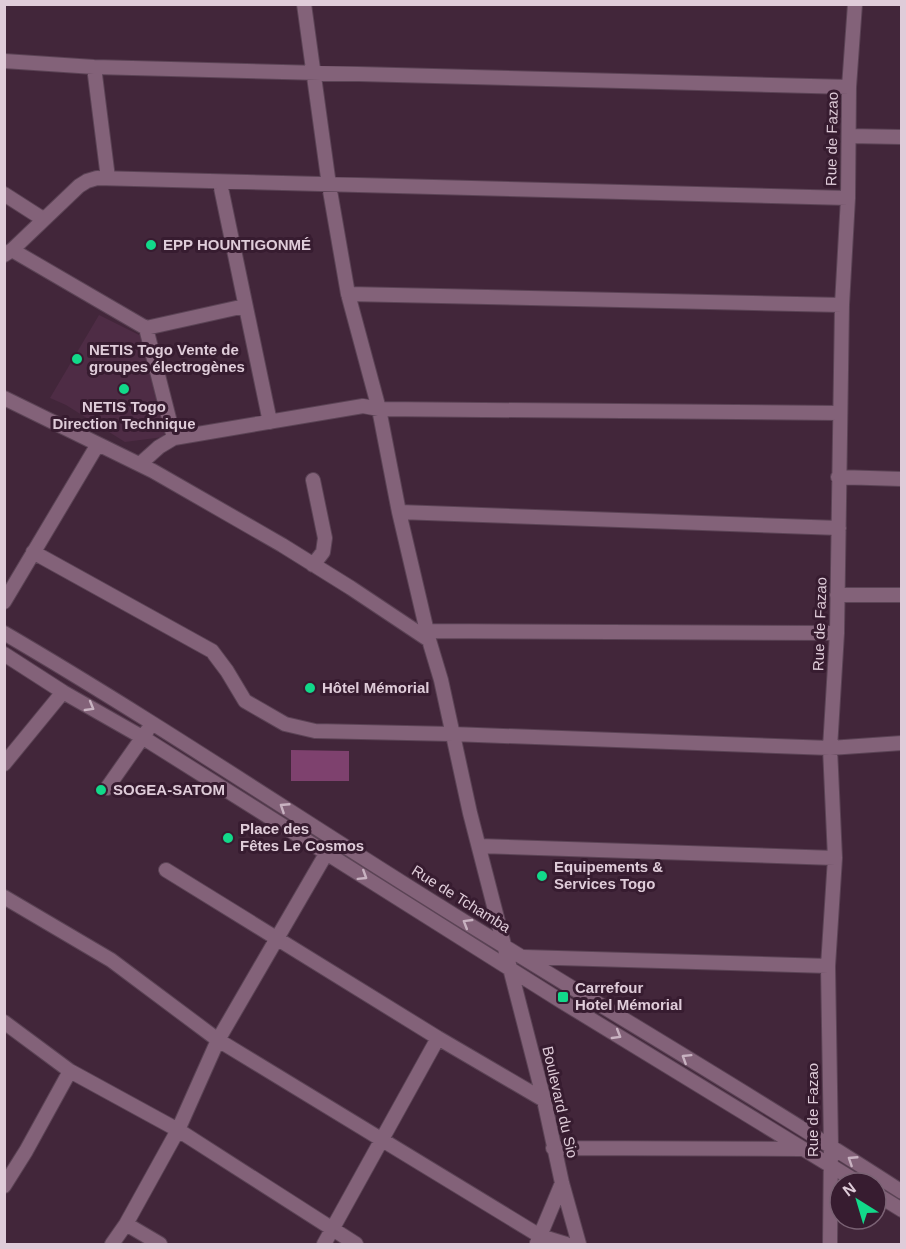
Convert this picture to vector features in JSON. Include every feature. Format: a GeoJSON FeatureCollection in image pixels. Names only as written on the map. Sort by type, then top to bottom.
{"type":"FeatureCollection","features":[{"type":"Feature","properties":{"kind":"street","name":"Boulevard du Sio"},"geometry":{"type":"LineString","coordinates":[[304,4],[329,185],[348,294],[379,409],[399,512],[479,846],[579,1245]]}},
{"type":"Feature","properties":{"kind":"street","name":"Rue de Fazao"},"geometry":{"type":"LineString","coordinates":[[830,1245],[828,966],[835,858],[830,748],[837,633],[839,413],[848,198],[849,87],[855,4]]}},
{"type":"Feature","properties":{"kind":"street"},"geometry":{"type":"LineString","coordinates":[[4,61],[94,67],[849,87]]}},
{"type":"Feature","properties":{"kind":"street"},"geometry":{"type":"LineString","coordinates":[[94,67],[108,178]]}},
{"type":"Feature","properties":{"kind":"street"},"geometry":{"type":"LineString","coordinates":[[849,136],[902,137]]}},
{"type":"Feature","properties":{"kind":"street"},"geometry":{"type":"LineString","coordinates":[[245,306],[146,328],[8,253],[87,180],[108,178],[220,183],[848,198]]}},
{"type":"Feature","properties":{"kind":"street"},"geometry":{"type":"LineString","coordinates":[[220,183],[270,422]]}},
{"type":"Feature","properties":{"kind":"street"},"geometry":{"type":"LineString","coordinates":[[4,194],[43,219]]}},
{"type":"Feature","properties":{"kind":"street"},"geometry":{"type":"LineString","coordinates":[[348,294],[842,305]]}},
{"type":"Feature","properties":{"kind":"street"},"geometry":{"type":"LineString","coordinates":[[146,328],[174,438]]}},
{"type":"Feature","properties":{"kind":"street"},"geometry":{"type":"LineString","coordinates":[[4,398],[140,464],[314,565],[428,636],[837,633]]}},
{"type":"Feature","properties":{"kind":"street"},"geometry":{"type":"LineString","coordinates":[[140,464],[159,447],[174,438],[363,406],[379,409],[839,413]]}},
{"type":"Feature","properties":{"kind":"street"},"geometry":{"type":"LineString","coordinates":[[4,602],[98,444]]}},
{"type":"Feature","properties":{"kind":"street"},"geometry":{"type":"LineString","coordinates":[[838,477],[902,479]]}},
{"type":"Feature","properties":{"kind":"street"},"geometry":{"type":"LineString","coordinates":[[313,480],[325,538],[322,552],[314,565]]}},
{"type":"Feature","properties":{"kind":"street"},"geometry":{"type":"LineString","coordinates":[[399,512],[839,528]]}},
{"type":"Feature","properties":{"kind":"street"},"geometry":{"type":"LineString","coordinates":[[33,552],[212,651],[227,670],[245,701],[285,724],[315,731],[830,748],[902,743]]}},
{"type":"Feature","properties":{"kind":"street"},"geometry":{"type":"LineString","coordinates":[[837,595],[902,595]]}},
{"type":"Feature","properties":{"kind":"street","name":"Rue de Tchamba"},"geometry":{"type":"LineString","coordinates":[[4,633],[153,723],[335,840],[902,1192]]}},
{"type":"Feature","properties":{"kind":"street"},"geometry":{"type":"LineString","coordinates":[[4,654],[63,692],[142,737],[509,968],[840,1171]]}},
{"type":"Feature","properties":{"kind":"street"},"geometry":{"type":"LineString","coordinates":[[4,764],[63,692]]}},
{"type":"Feature","properties":{"kind":"street"},"geometry":{"type":"LineString","coordinates":[[107,788],[153,723]]}},
{"type":"Feature","properties":{"kind":"street"},"geometry":{"type":"LineString","coordinates":[[112,1245],[178,1130],[218,1040],[335,840]]}},
{"type":"Feature","properties":{"kind":"street"},"geometry":{"type":"LineString","coordinates":[[479,846],[835,858]]}},
{"type":"Feature","properties":{"kind":"street"},"geometry":{"type":"LineString","coordinates":[[166,870],[438,1038],[544,1100]]}},
{"type":"Feature","properties":{"kind":"street"},"geometry":{"type":"LineString","coordinates":[[4,897],[111,960],[218,1040],[383,1140],[538,1240],[566,1245]]}},
{"type":"Feature","properties":{"kind":"street"},"geometry":{"type":"LineString","coordinates":[[522,957],[828,966]]}},
{"type":"Feature","properties":{"kind":"street"},"geometry":{"type":"LineString","coordinates":[[4,1022],[70,1071],[178,1130],[356,1245]]}},
{"type":"Feature","properties":{"kind":"street"},"geometry":{"type":"LineString","coordinates":[[324,1245],[438,1038]]}},
{"type":"Feature","properties":{"kind":"street"},"geometry":{"type":"LineString","coordinates":[[4,1186],[70,1071]]}},
{"type":"Feature","properties":{"kind":"street"},"geometry":{"type":"LineString","coordinates":[[553,1148],[802,1149],[828,1144]]}},
{"type":"Feature","properties":{"kind":"street"},"geometry":{"type":"LineString","coordinates":[[538,1240],[562,1183]]}},
{"type":"Feature","properties":{"kind":"street"},"geometry":{"type":"LineString","coordinates":[[888,1201],[902,1210]]}},
{"type":"Feature","properties":{"kind":"street"},"geometry":{"type":"LineString","coordinates":[[126,1224],[160,1245]]}},
{"type":"Feature","properties":{"kind":"shaded area"},"geometry":{"type":"Polygon","coordinates":[[[99,315],[147,339],[171,436],[125,442],[66,405],[50,398],[99,315]]]}},
{"type":"Feature","properties":{"kind":"shaded area"},"geometry":{"type":"Polygon","coordinates":[[[291,750],[349,751],[349,781],[291,781],[291,750]]]}},
{"type":"Feature","properties":{"kind":"place","name":"EPP HOUNTIGONMÉ"},"geometry":{"type":"Point","coordinates":[151,245]}},
{"type":"Feature","properties":{"kind":"place","name":"NETIS Togo Vente de groupes électrogènes"},"geometry":{"type":"Point","coordinates":[77,359]}},
{"type":"Feature","properties":{"kind":"place","name":"NETIS Togo Direction Technique"},"geometry":{"type":"Point","coordinates":[124,389]}},
{"type":"Feature","properties":{"kind":"place","name":"Hôtel Mémorial"},"geometry":{"type":"Point","coordinates":[310,688]}},
{"type":"Feature","properties":{"kind":"place","name":"SOGEA-SATOM"},"geometry":{"type":"Point","coordinates":[101,790]}},
{"type":"Feature","properties":{"kind":"place","name":"Place des Fêtes Le Cosmos"},"geometry":{"type":"Point","coordinates":[228,838]}},
{"type":"Feature","properties":{"kind":"place","name":"Equipements & Services Togo"},"geometry":{"type":"Point","coordinates":[542,876]}},
{"type":"Feature","properties":{"kind":"place","name":"Carrefour Hotel Mémorial"},"geometry":{"type":"Point","coordinates":[563,997]}}]}
